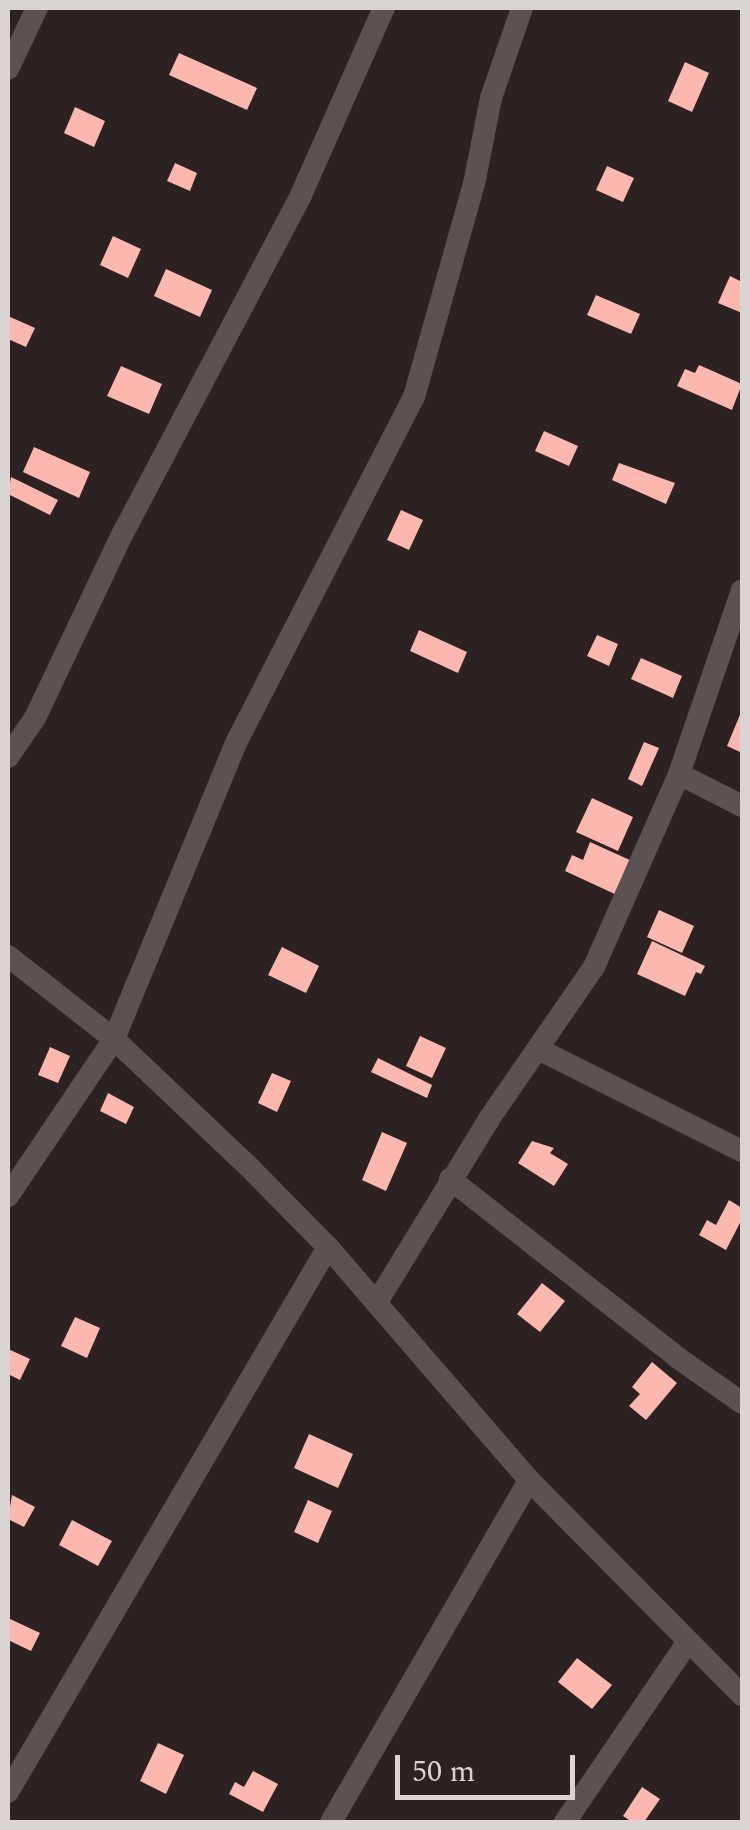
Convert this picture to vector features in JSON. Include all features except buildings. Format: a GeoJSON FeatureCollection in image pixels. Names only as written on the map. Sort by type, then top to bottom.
{"type":"FeatureCollection","features":[{"type":"Feature","properties":{"kind":"street"},"geometry":{"type":"LineString","coordinates":[[8,69],[37,8]]}},
{"type":"Feature","properties":{"kind":"street"},"geometry":{"type":"LineString","coordinates":[[8,757],[35,718],[123,533],[301,195],[384,8]]}},
{"type":"Feature","properties":{"kind":"street"},"geometry":{"type":"LineString","coordinates":[[8,1196],[114,1040],[238,741],[414,397],[474,184],[491,98],[522,8]]}},
{"type":"Feature","properties":{"kind":"street"},"geometry":{"type":"LineString","coordinates":[[377,1302],[450,1179],[594,967],[680,774],[742,590]]}},
{"type":"Feature","properties":{"kind":"street"},"geometry":{"type":"LineString","coordinates":[[680,774],[742,806]]}},
{"type":"Feature","properties":{"kind":"street"},"geometry":{"type":"LineString","coordinates":[[8,956],[114,1040],[328,1247],[529,1480],[687,1643],[742,1694]]}},
{"type":"Feature","properties":{"kind":"street"},"geometry":{"type":"LineString","coordinates":[[538,1049],[742,1152]]}},
{"type":"Feature","properties":{"kind":"street"},"geometry":{"type":"LineString","coordinates":[[450,1179],[742,1403]]}},
{"type":"Feature","properties":{"kind":"street"},"geometry":{"type":"LineString","coordinates":[[8,1792],[328,1247]]}},
{"type":"Feature","properties":{"kind":"street"},"geometry":{"type":"LineString","coordinates":[[331,1822],[529,1480]]}},
{"type":"Feature","properties":{"kind":"street"},"geometry":{"type":"LineString","coordinates":[[566,1822],[687,1643]]}}]}
